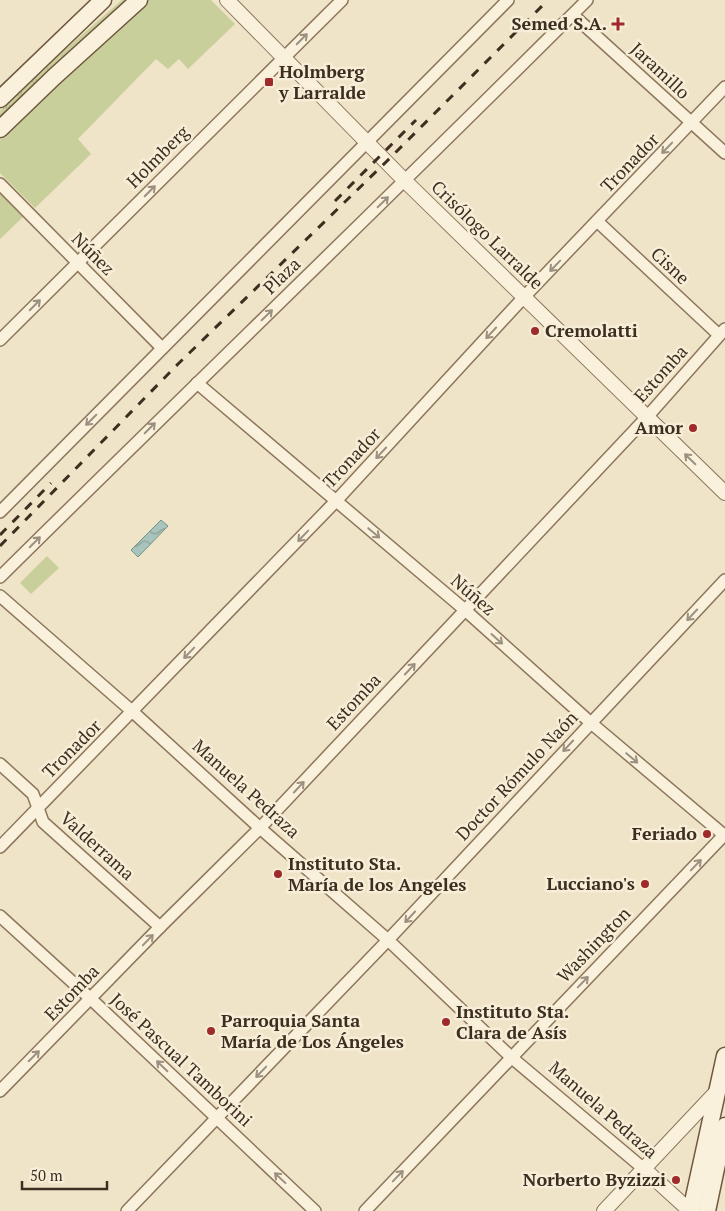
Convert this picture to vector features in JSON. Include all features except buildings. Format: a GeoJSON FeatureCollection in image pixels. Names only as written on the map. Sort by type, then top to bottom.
{"type":"FeatureCollection","features":[{"type":"Feature","properties":{"kind":"main road"},"geometry":{"type":"LineString","coordinates":[[0,99],[103,0]]}},
{"type":"Feature","properties":{"kind":"main road"},"geometry":{"type":"LineString","coordinates":[[0,129],[139,0]]}},
{"type":"Feature","properties":{"kind":"main road"},"geometry":{"type":"LineString","coordinates":[[691,1211],[721,1086],[725,1056]]}},
{"type":"Feature","properties":{"kind":"main road"},"geometry":{"type":"LineString","coordinates":[[707,1211],[725,1126]]}},
{"type":"Feature","properties":{"kind":"street","name":"Crisólogo Larralde"},"geometry":{"type":"LineString","coordinates":[[227,0],[405,181],[725,493]]}},
{"type":"Feature","properties":{"kind":"street","name":"Holmberg"},"geometry":{"type":"LineString","coordinates":[[0,340],[342,0]]}},
{"type":"Feature","properties":{"kind":"street","name":"Plaza"},"geometry":{"type":"LineString","coordinates":[[0,512],[508,0]]}},
{"type":"Feature","properties":{"kind":"street","name":"Plaza"},"geometry":{"type":"LineString","coordinates":[[0,577],[588,0]]}},
{"type":"Feature","properties":{"kind":"street","name":"Jaramillo"},"geometry":{"type":"LineString","coordinates":[[573,15],[725,153]]}},
{"type":"Feature","properties":{"kind":"street","name":"Tronador"},"geometry":{"type":"LineString","coordinates":[[0,847],[336,502],[524,297],[725,88]]}},
{"type":"Feature","properties":{"kind":"street","name":"Núñez"},"geometry":{"type":"LineString","coordinates":[[0,184],[162,348]]}},
{"type":"Feature","properties":{"kind":"street","name":"Cisne"},"geometry":{"type":"LineString","coordinates":[[598,222],[722,332]]}},
{"type":"Feature","properties":{"kind":"street","name":"Estomba"},"geometry":{"type":"LineString","coordinates":[[0,1091],[160,927],[260,828],[647,417],[722,332]]}},
{"type":"Feature","properties":{"kind":"street","name":"Núñez"},"geometry":{"type":"LineString","coordinates":[[197,383],[465,610],[591,722],[725,835]]}},
{"type":"Feature","properties":{"kind":"street","name":"Doctor Rómulo Naón"},"geometry":{"type":"LineString","coordinates":[[127,1211],[388,940],[725,580]]}},
{"type":"Feature","properties":{"kind":"street","name":"Manuela Pedraza"},"geometry":{"type":"LineString","coordinates":[[0,596],[388,940],[511,1057],[691,1211]]}},
{"type":"Feature","properties":{"kind":"street","name":"Valderrama"},"geometry":{"type":"LineString","coordinates":[[0,764],[32,794],[43,822],[160,927]]}},
{"type":"Feature","properties":{"kind":"street","name":"Washington"},"geometry":{"type":"LineString","coordinates":[[364,1211],[725,835]]}},
{"type":"Feature","properties":{"kind":"street","name":"José Pascual Tamborini"},"geometry":{"type":"LineString","coordinates":[[0,916],[91,999],[315,1211]]}},
{"type":"Feature","properties":{"kind":"street"},"geometry":{"type":"LineString","coordinates":[[604,1211],[721,1086]]}},
{"type":"Feature","properties":{"kind":"green space"},"geometry":{"type":"Polygon","coordinates":[[[122,0],[131,0],[0,121],[0,111],[39,72],[122,0]]]}},
{"type":"Feature","properties":{"kind":"green space"},"geometry":{"type":"Polygon","coordinates":[[[145,0],[211,0],[235,24],[188,69],[179,59],[168,69],[156,59],[78,139],[91,154],[35,208],[0,173],[0,140],[145,0]]]}},
{"type":"Feature","properties":{"kind":"green space"},"geometry":{"type":"Polygon","coordinates":[[[0,193],[23,217],[0,239],[0,193]]]}},
{"type":"Feature","properties":{"kind":"green space"},"geometry":{"type":"Polygon","coordinates":[[[47,556],[59,568],[31,594],[20,583],[47,556]]]}},
{"type":"Feature","properties":{"kind":"water"},"geometry":{"type":"Polygon","coordinates":[[[161,520],[168,526],[138,557],[131,550],[161,520]]]}},
{"type":"Feature","properties":{"kind":"railway"},"geometry":{"type":"LineString","coordinates":[[0,546],[178,364],[386,162],[548,0]]}},
{"type":"Feature","properties":{"kind":"railway"},"geometry":{"type":"LineString","coordinates":[[335,201],[416,120]]}},
{"type":"Feature","properties":{"kind":"railway"},"geometry":{"type":"LineString","coordinates":[[0,535],[51,483]]}},
{"type":"Feature","properties":{"kind":"place","name":"Semed S.A."},"geometry":{"type":"Point","coordinates":[618,24]}},
{"type":"Feature","properties":{"kind":"place","name":"Holmberg y Larralde"},"geometry":{"type":"Point","coordinates":[269,82]}},
{"type":"Feature","properties":{"kind":"place","name":"Cremolatti"},"geometry":{"type":"Point","coordinates":[535,331]}},
{"type":"Feature","properties":{"kind":"place","name":"Amor"},"geometry":{"type":"Point","coordinates":[693,428]}},
{"type":"Feature","properties":{"kind":"place","name":"Feriado"},"geometry":{"type":"Point","coordinates":[707,834]}},
{"type":"Feature","properties":{"kind":"place","name":"Instituto Sta. María de los Angeles"},"geometry":{"type":"Point","coordinates":[278,874]}},
{"type":"Feature","properties":{"kind":"place","name":"Lucciano's"},"geometry":{"type":"Point","coordinates":[645,884]}},
{"type":"Feature","properties":{"kind":"place","name":"Instituto Sta. Clara de Asís"},"geometry":{"type":"Point","coordinates":[446,1022]}},
{"type":"Feature","properties":{"kind":"place","name":"Parroquia Santa María de Los Ángeles"},"geometry":{"type":"Point","coordinates":[211,1031]}},
{"type":"Feature","properties":{"kind":"place","name":"Norberto Byzizzi"},"geometry":{"type":"Point","coordinates":[676,1180]}}]}
